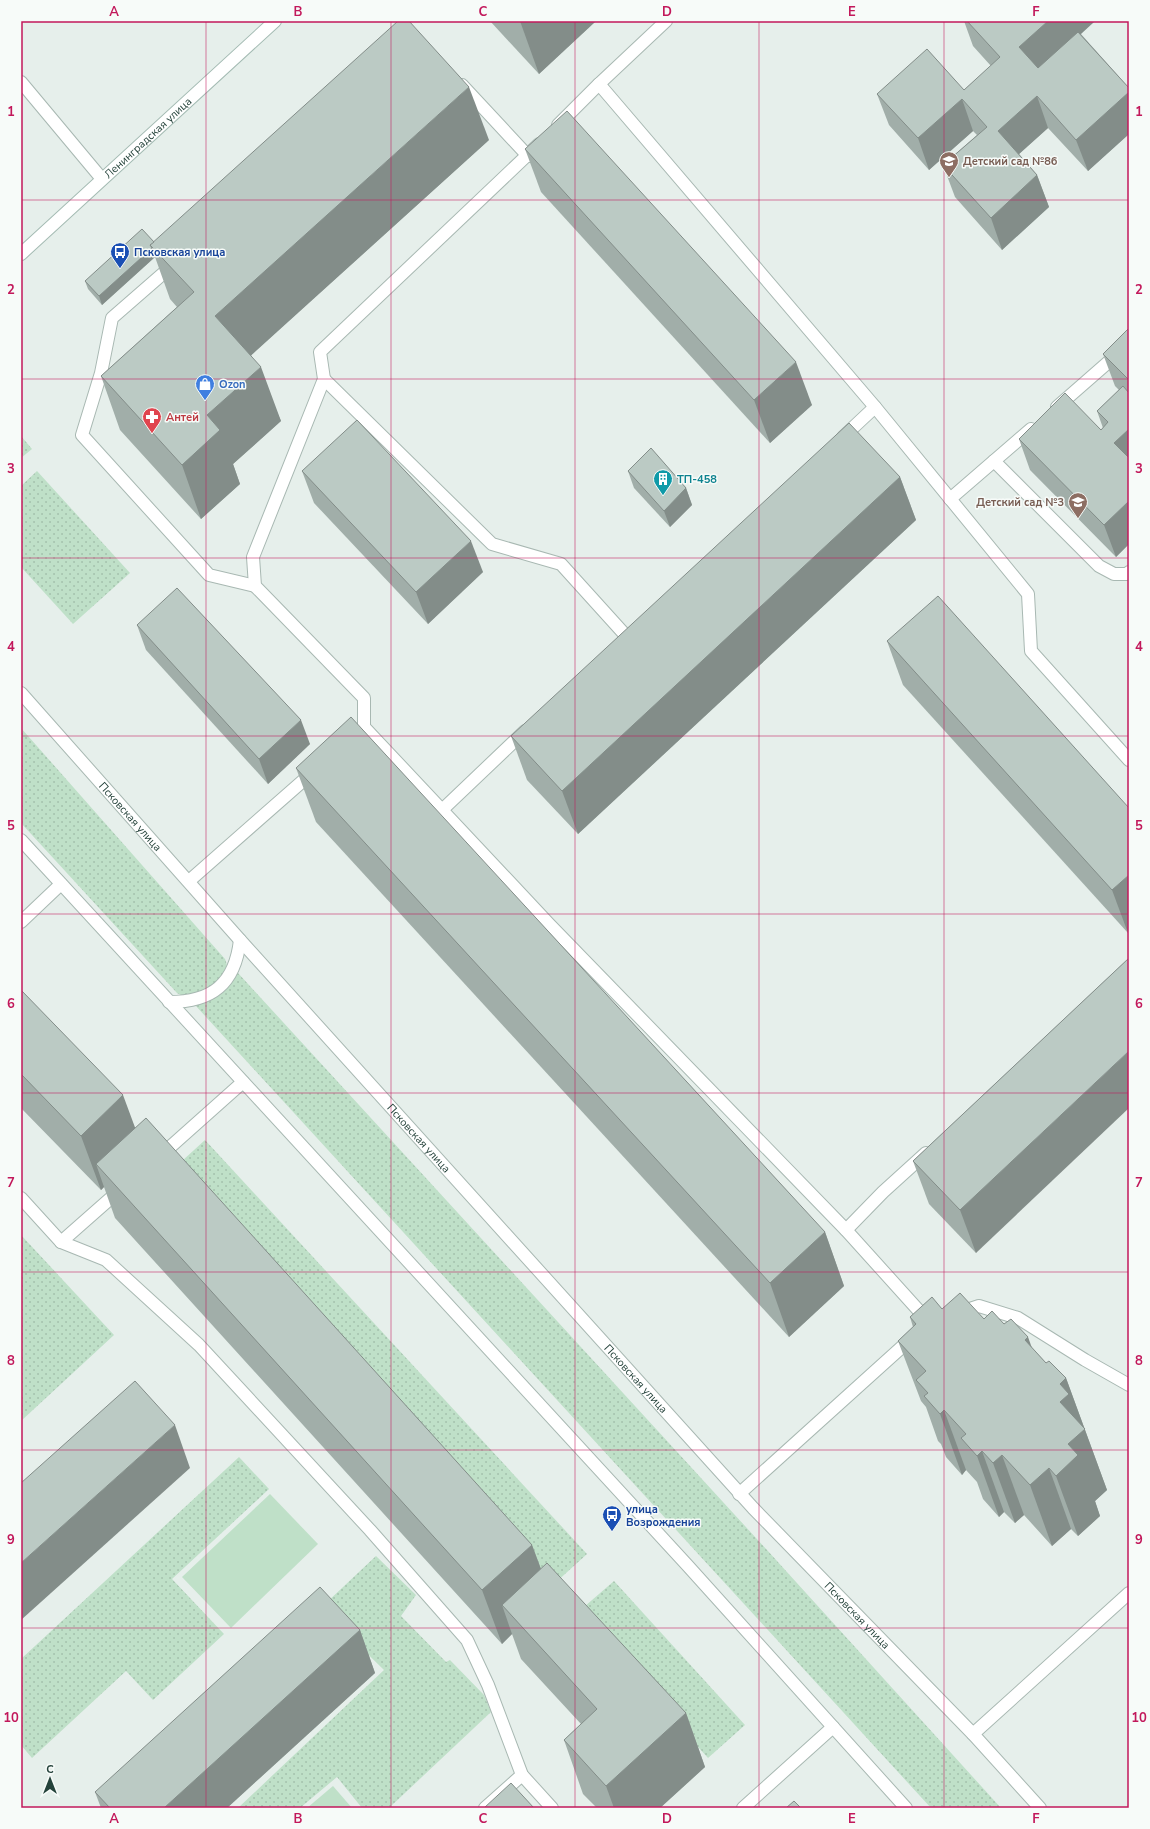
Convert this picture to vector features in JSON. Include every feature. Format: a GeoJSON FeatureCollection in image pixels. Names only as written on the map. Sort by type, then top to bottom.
{"type":"FeatureCollection","features":[{"type":"Feature","properties":{"kind":"street","name":"Ленинградская улица"},"geometry":{"type":"LineString","coordinates":[[21,254],[275,21]]}},
{"type":"Feature","properties":{"kind":"street"},"geometry":{"type":"LineString","coordinates":[[255,586],[253,557],[324,378],[320,352],[528,156],[599,84],[666,21]]}},
{"type":"Feature","properties":{"kind":"street"},"geometry":{"type":"LineString","coordinates":[[455,77],[528,156]]}},
{"type":"Feature","properties":{"kind":"street"},"geometry":{"type":"LineString","coordinates":[[21,82],[102,179]]}},
{"type":"Feature","properties":{"kind":"street"},"geometry":{"type":"LineString","coordinates":[[599,84],[875,407],[1028,594],[1031,651],[1129,760]]}},
{"type":"Feature","properties":{"kind":"street"},"geometry":{"type":"LineString","coordinates":[[182,256],[112,318],[100,373],[82,435],[209,575],[255,586],[364,698],[361,730],[442,810],[549,924],[846,1230],[929,1322]]}},
{"type":"Feature","properties":{"kind":"street"},"geometry":{"type":"LineString","coordinates":[[950,499],[1129,344]]}},
{"type":"Feature","properties":{"kind":"street"},"geometry":{"type":"LineString","coordinates":[[324,378],[492,544],[561,564],[624,640],[638,626]]}},
{"type":"Feature","properties":{"kind":"street"},"geometry":{"type":"LineString","coordinates":[[835,444],[875,407]]}},
{"type":"Feature","properties":{"kind":"street"},"geometry":{"type":"LineString","coordinates":[[994,461],[1099,566],[1114,574],[1126,574],[1129,572]]}},
{"type":"Feature","properties":{"kind":"street","name":"Псковская улица"},"geometry":{"type":"LineString","coordinates":[[21,693],[240,940],[740,1494],[973,1734],[1040,1808]]}},
{"type":"Feature","properties":{"kind":"street"},"geometry":{"type":"LineString","coordinates":[[442,810],[534,723]]}},
{"type":"Feature","properties":{"kind":"street"},"geometry":{"type":"LineString","coordinates":[[189,881],[322,764]]}},
{"type":"Feature","properties":{"kind":"street"},"geometry":{"type":"LineString","coordinates":[[21,840],[688,1566],[906,1808]]}},
{"type":"Feature","properties":{"kind":"street"},"geometry":{"type":"LineString","coordinates":[[21,922],[61,884]]}},
{"type":"Feature","properties":{"kind":"street"},"geometry":{"type":"LineString","coordinates":[[169,1002],[187,1002],[203,998],[219,988],[232,973],[238,957],[240,940]]}},
{"type":"Feature","properties":{"kind":"street"},"geometry":{"type":"LineString","coordinates":[[149,1165],[243,1082]]}},
{"type":"Feature","properties":{"kind":"street"},"geometry":{"type":"LineString","coordinates":[[846,1230],[883,1192],[936,1144]]}},
{"type":"Feature","properties":{"kind":"street"},"geometry":{"type":"LineString","coordinates":[[62,1242],[132,1180]]}},
{"type":"Feature","properties":{"kind":"street"},"geometry":{"type":"LineString","coordinates":[[21,1198],[62,1242],[106,1260],[198,1345],[370,1530],[466,1640],[488,1685],[522,1775],[552,1808]]}},
{"type":"Feature","properties":{"kind":"street"},"geometry":{"type":"LineString","coordinates":[[740,1494],[929,1322],[979,1306],[1018,1318],[1085,1360],[1129,1385]]}},
{"type":"Feature","properties":{"kind":"street"},"geometry":{"type":"LineString","coordinates":[[973,1734],[1129,1593]]}},
{"type":"Feature","properties":{"kind":"street"},"geometry":{"type":"LineString","coordinates":[[743,1808],[833,1727]]}},
{"type":"Feature","properties":{"kind":"street"},"geometry":{"type":"LineString","coordinates":[[485,1808],[522,1775]]}},
{"type":"Feature","properties":{"kind":"green space"},"geometry":{"type":"Polygon","coordinates":[[[21,436],[32,449],[21,458],[21,436]]]}},
{"type":"Feature","properties":{"kind":"green space"},"geometry":{"type":"Polygon","coordinates":[[[37,471],[130,573],[73,624],[21,567],[21,486],[37,471]]]}},
{"type":"Feature","properties":{"kind":"green space"},"geometry":{"type":"Polygon","coordinates":[[[21,728],[225,959],[227,967],[221,980],[199,992],[185,997],[177,993],[21,823],[21,728]]]}},
{"type":"Feature","properties":{"kind":"green space"},"geometry":{"type":"Polygon","coordinates":[[[238,973],[767,1550],[1001,1808],[931,1808],[195,1005],[221,993],[238,973]]]}},
{"type":"Feature","properties":{"kind":"green space"},"geometry":{"type":"Polygon","coordinates":[[[205,1140],[587,1554],[554,1584],[171,1171],[205,1140]]]}},
{"type":"Feature","properties":{"kind":"green space"},"geometry":{"type":"Polygon","coordinates":[[[21,1235],[114,1335],[21,1421],[21,1235]]]}},
{"type":"Feature","properties":{"kind":"green space"},"geometry":{"type":"Polygon","coordinates":[[[239,1457],[269,1489],[172,1579],[224,1634],[153,1700],[126,1671],[32,1758],[21,1745],[21,1659],[239,1457]]]}},
{"type":"Feature","properties":{"kind":"green space"},"geometry":{"type":"Polygon","coordinates":[[[270,1494],[318,1544],[231,1628],[182,1577],[270,1494]]]}},
{"type":"Feature","properties":{"kind":"green space"},"geometry":{"type":"Polygon","coordinates":[[[376,1556],[416,1595],[401,1616],[446,1662],[450,1660],[484,1695],[491,1712],[389,1808],[362,1808],[337,1777],[300,1808],[238,1808],[384,1670],[335,1622],[108,1808],[376,1556]]]}},
{"type":"Feature","properties":{"kind":"green space"},"geometry":{"type":"Polygon","coordinates":[[[614,1581],[745,1725],[708,1758],[577,1613],[614,1581]]]}},
{"type":"Feature","properties":{"kind":"green space"},"geometry":{"type":"Polygon","coordinates":[[[333,1786],[352,1808],[307,1808],[333,1786]]]}},
{"type":"Feature","properties":{"kind":"building"},"geometry":{"type":"Polygon","coordinates":[[[398,21],[409,21],[469,87],[215,316],[261,367],[207,415],[220,430],[182,465],[101,376],[194,292],[150,245],[398,21]]]}},
{"type":"Feature","properties":{"kind":"building"},"geometry":{"type":"Polygon","coordinates":[[[967,21],[1048,21],[1019,47],[1038,68],[1078,32],[1129,88],[1129,92],[1076,140],[1037,96],[998,131],[1037,175],[991,218],[943,165],[987,127],[962,99],[918,138],[877,94],[927,49],[964,90],[1000,57],[967,21]]]}},
{"type":"Feature","properties":{"kind":"building"},"geometry":{"type":"Polygon","coordinates":[[[567,111],[796,362],[754,400],[525,149],[567,111]]]}},
{"type":"Feature","properties":{"kind":"building"},"geometry":{"type":"Polygon","coordinates":[[[142,229],[154,242],[150,245],[152,248],[99,296],[85,281],[142,229]]]}},
{"type":"Feature","properties":{"kind":"building"},"geometry":{"type":"Polygon","coordinates":[[[1129,328],[1129,380],[1103,354],[1129,328]]]}},
{"type":"Feature","properties":{"kind":"building"},"geometry":{"type":"Polygon","coordinates":[[[1123,386],[1129,393],[1129,429],[1114,443],[1129,458],[1129,501],[1104,525],[1019,439],[1065,393],[1101,430],[1108,422],[1097,411],[1123,386]]]}},
{"type":"Feature","properties":{"kind":"building"},"geometry":{"type":"Polygon","coordinates":[[[357,420],[471,541],[416,592],[302,471],[357,420]]]}},
{"type":"Feature","properties":{"kind":"building"},"geometry":{"type":"Polygon","coordinates":[[[849,423],[900,477],[562,791],[511,736],[849,423]]]}},
{"type":"Feature","properties":{"kind":"building"},"geometry":{"type":"Polygon","coordinates":[[[651,448],[686,488],[664,511],[628,471],[651,448]]]}},
{"type":"Feature","properties":{"kind":"building"},"geometry":{"type":"Polygon","coordinates":[[[177,588],[301,720],[259,759],[137,625],[177,588]]]}},
{"type":"Feature","properties":{"kind":"building"},"geometry":{"type":"Polygon","coordinates":[[[938,596],[1129,808],[1129,875],[1112,890],[887,641],[938,596]]]}},
{"type":"Feature","properties":{"kind":"building"},"geometry":{"type":"Polygon","coordinates":[[[351,717],[825,1232],[770,1283],[296,768],[351,717]]]}},
{"type":"Feature","properties":{"kind":"building"},"geometry":{"type":"Polygon","coordinates":[[[1129,958],[1129,1051],[960,1210],[913,1161],[1129,958]]]}},
{"type":"Feature","properties":{"kind":"building"},"geometry":{"type":"Polygon","coordinates":[[[21,990],[123,1095],[81,1136],[21,1074],[21,990]]]}},
{"type":"Feature","properties":{"kind":"building"},"geometry":{"type":"Polygon","coordinates":[[[146,1118],[532,1545],[482,1590],[96,1164],[146,1118]]]}},
{"type":"Feature","properties":{"kind":"building"},"geometry":{"type":"Polygon","coordinates":[[[960,1293],[984,1319],[992,1311],[1004,1324],[1011,1319],[1028,1337],[1025,1340],[1046,1363],[1049,1361],[1066,1378],[1060,1384],[1069,1394],[1060,1402],[1085,1429],[1068,1444],[1078,1455],[1056,1476],[1049,1468],[1030,1485],[1002,1455],[993,1463],[982,1451],[977,1456],[961,1438],[966,1434],[944,1410],[940,1414],[924,1396],[928,1393],[916,1380],[926,1371],[898,1341],[916,1324],[910,1317],[932,1297],[942,1309],[960,1293]]]}},
{"type":"Feature","properties":{"kind":"building"},"geometry":{"type":"Polygon","coordinates":[[[135,1381],[175,1425],[21,1563],[21,1483],[135,1381]]]}},
{"type":"Feature","properties":{"kind":"building"},"geometry":{"type":"Polygon","coordinates":[[[547,1563],[686,1713],[606,1786],[564,1740],[597,1709],[502,1605],[547,1563]]]}},
{"type":"Feature","properties":{"kind":"building"},"geometry":{"type":"Polygon","coordinates":[[[320,1587],[360,1630],[164,1808],[110,1808],[95,1792],[320,1587]]]}},
{"type":"Feature","properties":{"kind":"building"},"geometry":{"type":"Polygon","coordinates":[[[511,1783],[534,1808],[484,1808],[511,1783]]]}},
{"type":"Feature","properties":{"kind":"building"},"geometry":{"type":"Polygon","coordinates":[[[794,1801],[801,1808],[786,1808],[794,1801]]]}},
{"type":"Feature","properties":{"kind":"place","name":"Детский сад №86"},"geometry":{"type":"Point","coordinates":[949,178]}},
{"type":"Feature","properties":{"kind":"place","name":"Псковская улица"},"geometry":{"type":"Point","coordinates":[120,269]}},
{"type":"Feature","properties":{"kind":"place","name":"Ozon"},"geometry":{"type":"Point","coordinates":[205,401]}},
{"type":"Feature","properties":{"kind":"place","name":"Антей"},"geometry":{"type":"Point","coordinates":[152,434]}},
{"type":"Feature","properties":{"kind":"place","name":"ТП-458"},"geometry":{"type":"Point","coordinates":[663,496]}},
{"type":"Feature","properties":{"kind":"place","name":"Детский сад №3"},"geometry":{"type":"Point","coordinates":[1078,519]}},
{"type":"Feature","properties":{"kind":"place","name":"улица Возрождения"},"geometry":{"type":"Point","coordinates":[612,1532]}}]}
